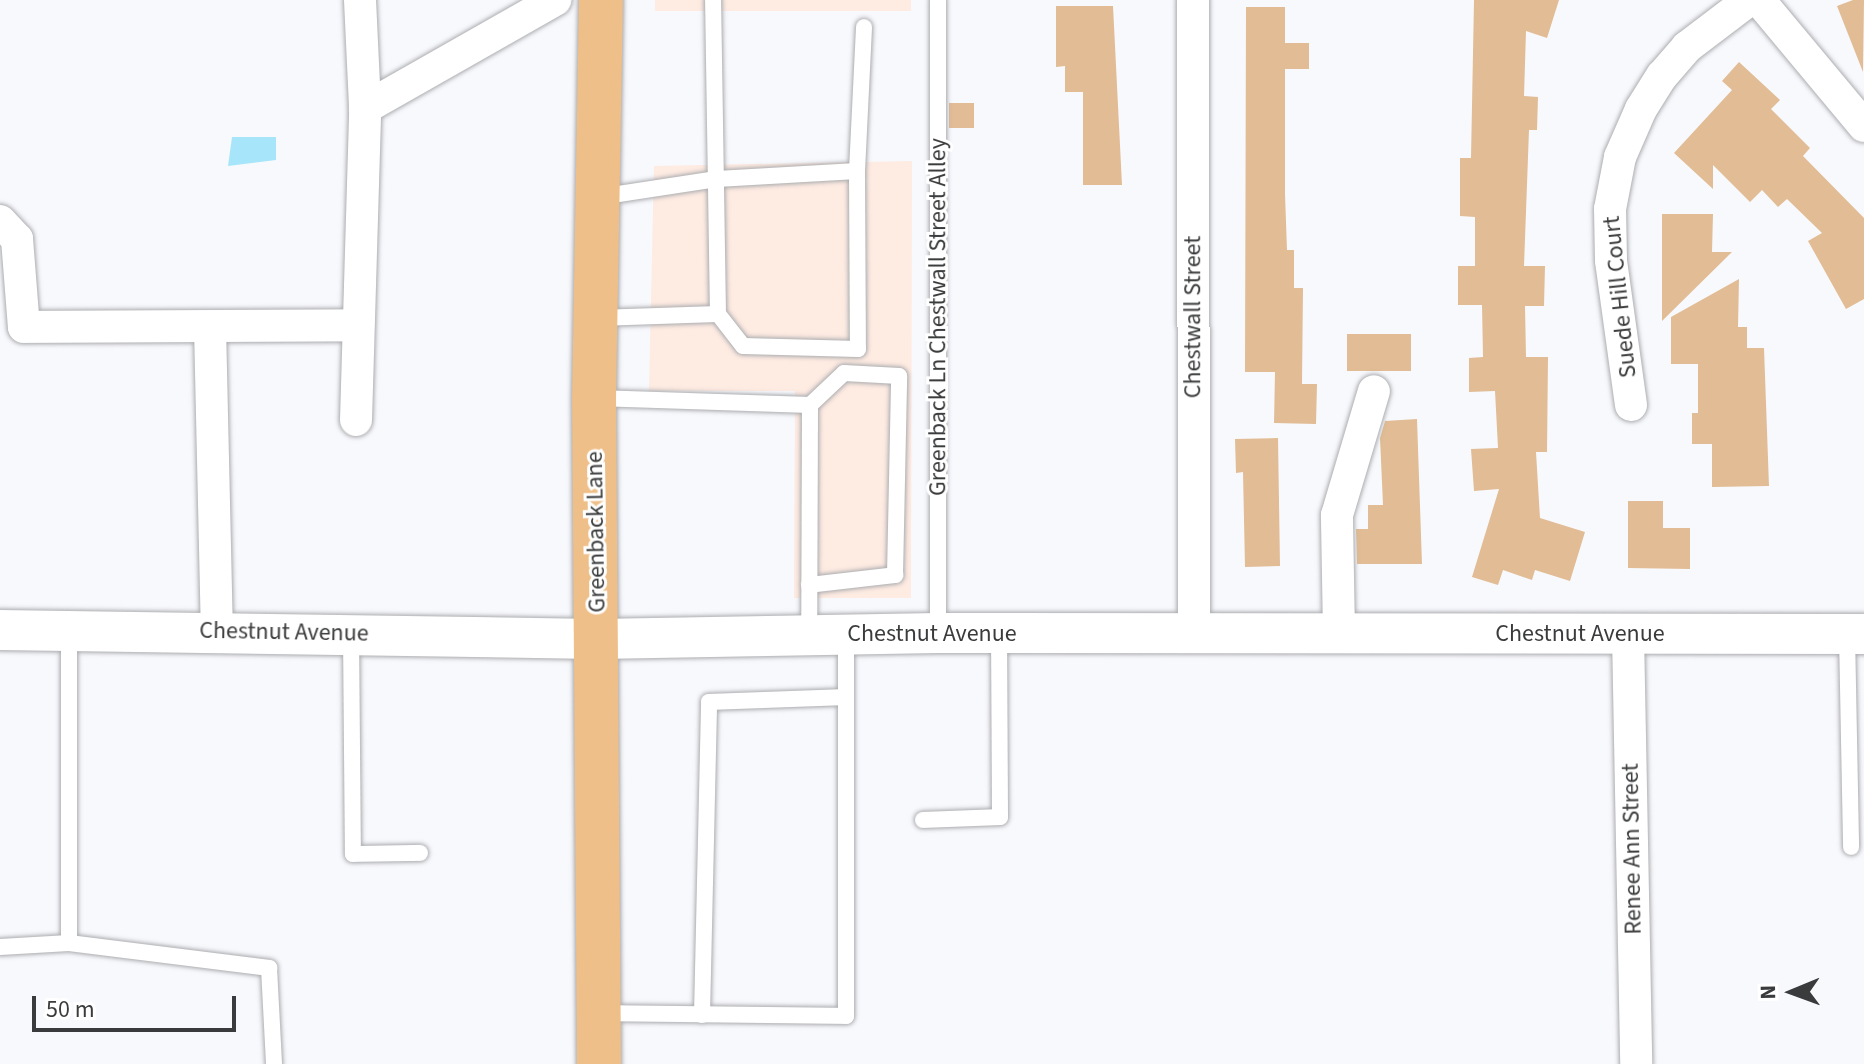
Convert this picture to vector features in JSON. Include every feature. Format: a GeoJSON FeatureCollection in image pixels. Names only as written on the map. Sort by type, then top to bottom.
{"type":"FeatureCollection","features":[{"type":"Feature","properties":{"kind":"main road","name":"Greenback Lane"},"geometry":{"type":"LineString","coordinates":[[599,1064],[594,398],[601,0]]}},
{"type":"Feature","properties":{"kind":"street"},"geometry":{"type":"LineString","coordinates":[[356,420],[356,325],[365,108],[360,0]]}},
{"type":"Feature","properties":{"kind":"street"},"geometry":{"type":"LineString","coordinates":[[365,108],[555,0]]}},
{"type":"Feature","properties":{"kind":"street","name":"Chestwall Street"},"geometry":{"type":"LineString","coordinates":[[1193,0],[1194,633]]}},
{"type":"Feature","properties":{"kind":"street","name":"Suede Hill Court"},"geometry":{"type":"LineString","coordinates":[[1631,405],[1611,260],[1610,209],[1620,157],[1641,109],[1662,76],[1687,47],[1749,0]]}},
{"type":"Feature","properties":{"kind":"street"},"geometry":{"type":"LineString","coordinates":[[1759,0],[1864,126]]}},
{"type":"Feature","properties":{"kind":"street"},"geometry":{"type":"LineString","coordinates":[[0,221],[17,239],[24,327],[356,325]]}},
{"type":"Feature","properties":{"kind":"street"},"geometry":{"type":"LineString","coordinates":[[210,327],[217,630]]}},
{"type":"Feature","properties":{"kind":"street"},"geometry":{"type":"LineString","coordinates":[[1339,634],[1337,515],[1374,391]]}},
{"type":"Feature","properties":{"kind":"street","name":"Chestnut Avenue"},"geometry":{"type":"LineString","coordinates":[[0,630],[217,630],[597,639],[938,633],[1856,634]]}},
{"type":"Feature","properties":{"kind":"street","name":"Renee Ann Street"},"geometry":{"type":"LineString","coordinates":[[1628,634],[1636,1064]]}},
{"type":"Feature","properties":{"kind":"lane"},"geometry":{"type":"LineString","coordinates":[[713,0],[718,314],[743,346],[858,349],[857,171],[864,27]]}},
{"type":"Feature","properties":{"kind":"lane","name":"Greenback Ln Chestwall Street Alley"},"geometry":{"type":"LineString","coordinates":[[938,0],[938,633]]}},
{"type":"Feature","properties":{"kind":"lane"},"geometry":{"type":"LineString","coordinates":[[598,198],[717,179],[857,171]]}},
{"type":"Feature","properties":{"kind":"lane"},"geometry":{"type":"LineString","coordinates":[[596,318],[718,314]]}},
{"type":"Feature","properties":{"kind":"lane"},"geometry":{"type":"LineString","coordinates":[[594,398],[810,405],[844,373],[899,376],[895,575],[809,585]]}},
{"type":"Feature","properties":{"kind":"lane"},"geometry":{"type":"LineString","coordinates":[[598,1013],[846,1016],[846,697],[809,585],[810,405]]}},
{"type":"Feature","properties":{"kind":"lane"},"geometry":{"type":"LineString","coordinates":[[69,631],[69,943]]}},
{"type":"Feature","properties":{"kind":"lane"},"geometry":{"type":"LineString","coordinates":[[351,633],[353,854],[420,853]]}},
{"type":"Feature","properties":{"kind":"lane"},"geometry":{"type":"LineString","coordinates":[[923,820],[1000,817],[999,633]]}},
{"type":"Feature","properties":{"kind":"lane"},"geometry":{"type":"LineString","coordinates":[[1851,847],[1856,634]]}},
{"type":"Feature","properties":{"kind":"lane"},"geometry":{"type":"LineString","coordinates":[[702,1015],[709,702],[846,697]]}},
{"type":"Feature","properties":{"kind":"lane"},"geometry":{"type":"LineString","coordinates":[[0,947],[69,943],[269,968],[274,1064]]}},
{"type":"Feature","properties":{"kind":"shaded area"},"geometry":{"type":"Polygon","coordinates":[[[655,0],[911,0],[911,11],[655,11],[655,0]]]}},
{"type":"Feature","properties":{"kind":"shaded area"},"geometry":{"type":"Polygon","coordinates":[[[912,161],[911,598],[794,598],[795,391],[649,391],[654,166],[912,161]]]}},
{"type":"Feature","properties":{"kind":"water"},"geometry":{"type":"Polygon","coordinates":[[[232,137],[276,137],[276,160],[228,166],[232,137]]]}},
{"type":"Feature","properties":{"kind":"building"},"geometry":{"type":"Polygon","coordinates":[[[1474,0],[1559,0],[1547,38],[1526,31],[1524,96],[1538,97],[1537,130],[1529,130],[1524,266],[1545,266],[1544,306],[1525,306],[1526,357],[1548,357],[1547,452],[1536,452],[1540,518],[1585,532],[1570,581],[1535,570],[1532,580],[1503,570],[1498,585],[1472,577],[1499,489],[1474,491],[1471,449],[1498,448],[1495,391],[1469,392],[1469,358],[1483,357],[1482,305],[1458,305],[1458,266],[1475,266],[1475,217],[1460,216],[1460,158],[1471,158],[1474,0]]]}},
{"type":"Feature","properties":{"kind":"building"},"geometry":{"type":"Polygon","coordinates":[[[1864,0],[1863,72],[1837,6],[1864,0]]]}},
{"type":"Feature","properties":{"kind":"building"},"geometry":{"type":"Polygon","coordinates":[[[1056,6],[1113,6],[1122,185],[1083,185],[1083,92],[1065,92],[1065,66],[1056,67],[1056,6]]]}},
{"type":"Feature","properties":{"kind":"building"},"geometry":{"type":"Polygon","coordinates":[[[1246,7],[1285,7],[1285,43],[1309,43],[1309,69],[1285,69],[1285,194],[1287,250],[1294,250],[1294,288],[1303,288],[1302,384],[1317,384],[1316,424],[1274,423],[1275,372],[1245,372],[1246,7]]]}},
{"type":"Feature","properties":{"kind":"building"},"geometry":{"type":"Polygon","coordinates":[[[1739,62],[1780,100],[1771,109],[1810,148],[1803,156],[1864,218],[1864,299],[1846,309],[1808,241],[1822,233],[1787,199],[1778,207],[1762,190],[1750,202],[1713,165],[1713,189],[1674,153],[1732,90],[1722,81],[1739,62]]]}},
{"type":"Feature","properties":{"kind":"building"},"geometry":{"type":"Polygon","coordinates":[[[949,103],[974,103],[974,128],[949,128],[949,103]]]}},
{"type":"Feature","properties":{"kind":"building"},"geometry":{"type":"Polygon","coordinates":[[[1662,214],[1713,214],[1712,252],[1732,252],[1662,321],[1662,214]]]}},
{"type":"Feature","properties":{"kind":"building"},"geometry":{"type":"Polygon","coordinates":[[[1739,279],[1738,327],[1747,327],[1747,348],[1764,348],[1769,486],[1712,487],[1712,444],[1692,444],[1692,413],[1698,413],[1698,364],[1671,364],[1671,317],[1739,279]]]}},
{"type":"Feature","properties":{"kind":"building"},"geometry":{"type":"Polygon","coordinates":[[[1347,334],[1411,334],[1411,371],[1347,371],[1347,334]]]}},
{"type":"Feature","properties":{"kind":"building"},"geometry":{"type":"Polygon","coordinates":[[[1417,419],[1422,564],[1357,564],[1356,529],[1368,529],[1368,505],[1383,505],[1380,438],[1385,421],[1417,419]]]}},
{"type":"Feature","properties":{"kind":"building"},"geometry":{"type":"Polygon","coordinates":[[[1278,438],[1280,566],[1245,567],[1243,472],[1236,473],[1235,439],[1278,438]]]}},
{"type":"Feature","properties":{"kind":"building"},"geometry":{"type":"Polygon","coordinates":[[[1628,501],[1663,501],[1663,528],[1690,528],[1690,569],[1628,568],[1628,501]]]}}]}
